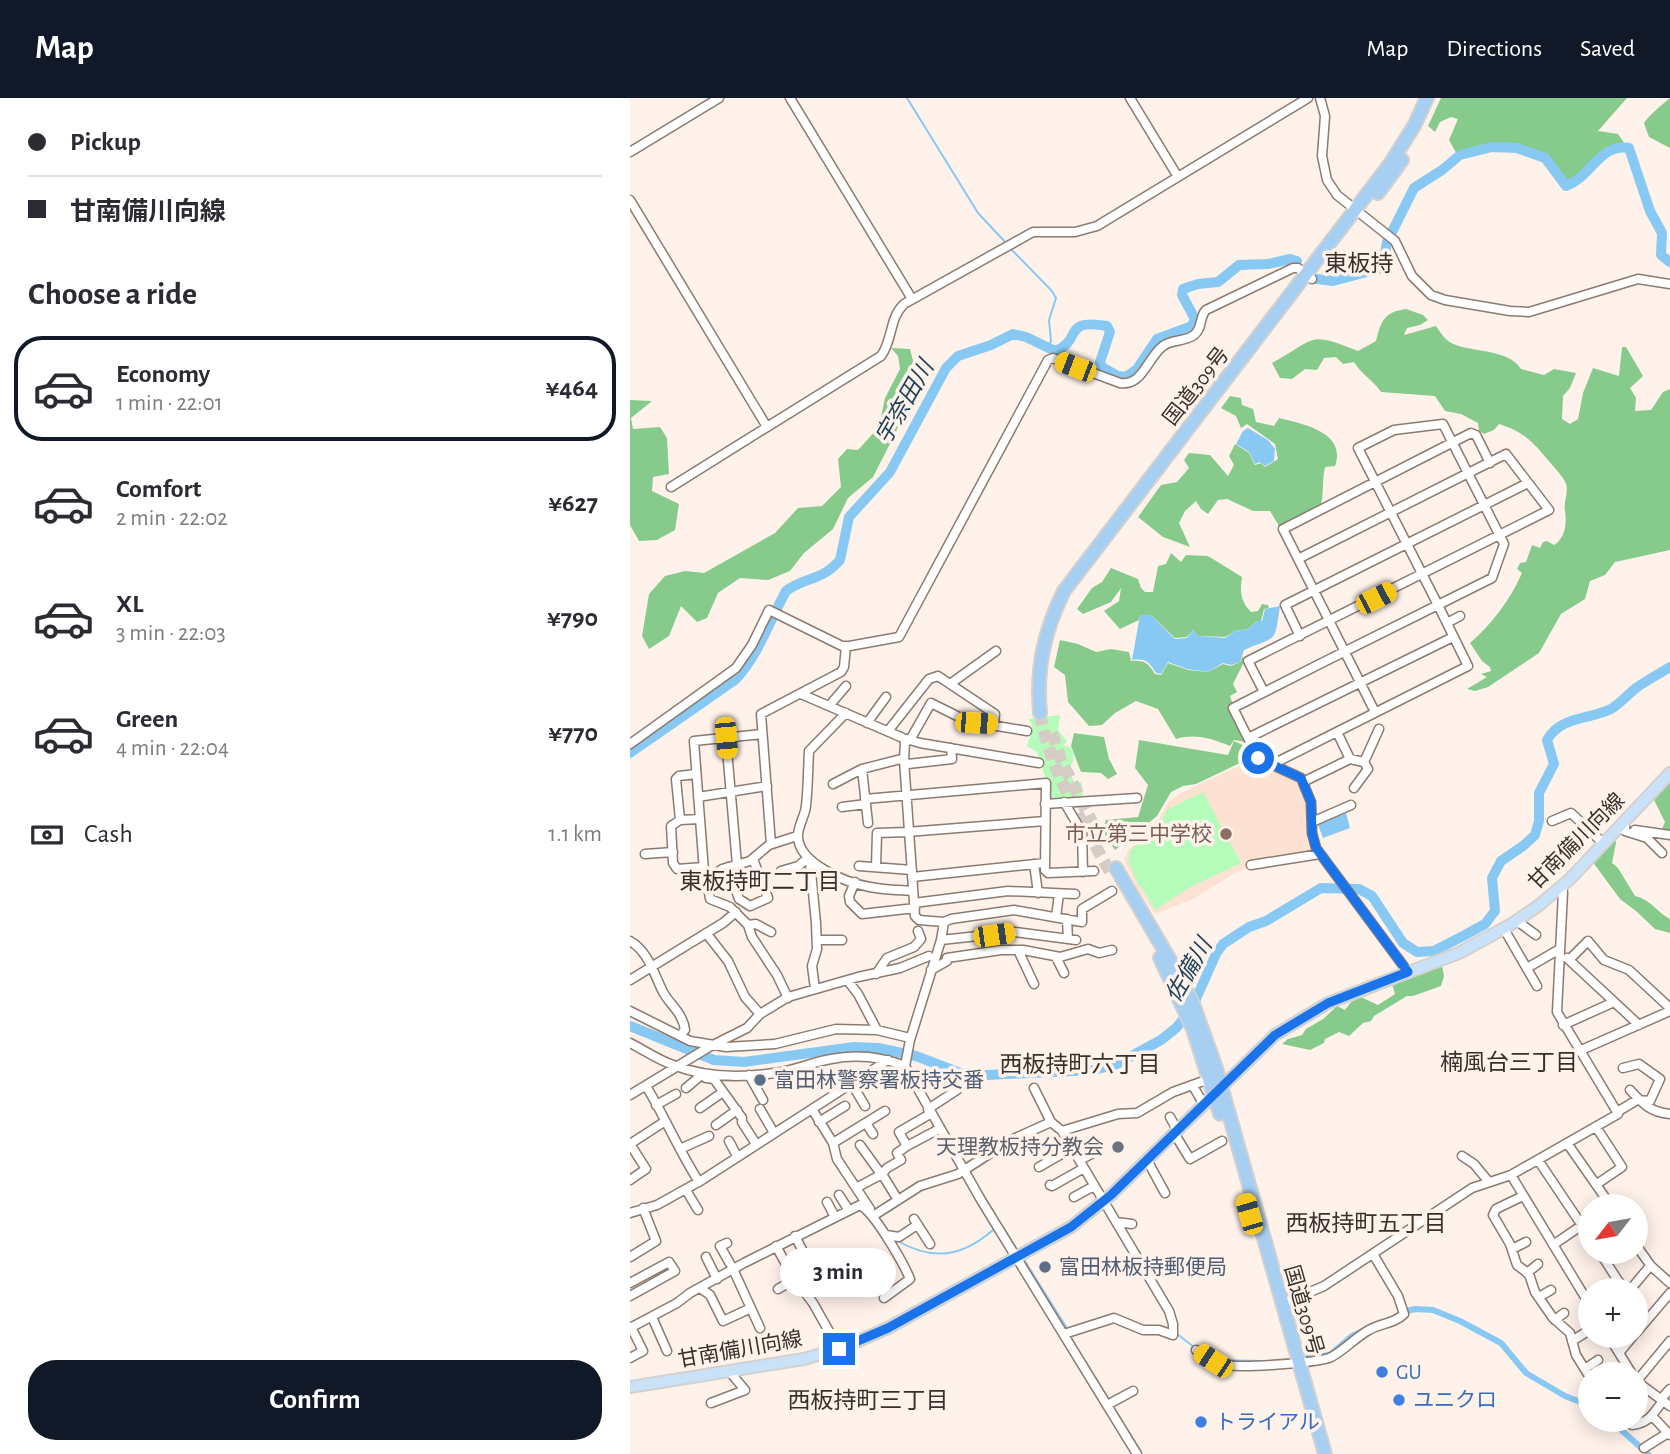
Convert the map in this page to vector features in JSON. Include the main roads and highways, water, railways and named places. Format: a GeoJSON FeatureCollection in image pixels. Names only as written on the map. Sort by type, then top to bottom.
{"type":"FeatureCollection","features":[{"type":"Feature","properties":{"kind":"highway","name":"国道309号"},"geometry":{"type":"LineString","coordinates":[[1358,212],[1408,136],[1427,98]]}},
{"type":"Feature","properties":{"kind":"highway","name":"国道309号"},"geometry":{"type":"LineString","coordinates":[[1043,713],[1038,677],[1040,659],[1048,626],[1064,591],[1412,144],[1436,98]]}},
{"type":"Feature","properties":{"kind":"highway","name":"国道309号"},"geometry":{"type":"LineString","coordinates":[[1113,870],[1175,977],[1202,1041],[1282,1304],[1317,1454]]}},
{"type":"Feature","properties":{"kind":"highway","name":"国道309号"},"geometry":{"type":"LineString","coordinates":[[1202,1041],[1209,1079],[1217,1091],[1296,1364],[1325,1454]]}},
{"type":"Feature","properties":{"kind":"main road","name":"甘南備川向線"},"geometry":{"type":"LineString","coordinates":[[630,1387],[804,1359],[839,1349],[874,1335],[1071,1227],[1103,1202],[1259,1049],[1294,1022],[1335,1000],[1459,953],[1517,921],[1560,888],[1624,825],[1670,773]]}},
{"type":"Feature","properties":{"kind":"water"},"geometry":{"type":"Polygon","coordinates":[[[1248,428],[1268,440],[1275,449],[1274,461],[1265,466],[1260,462],[1255,464],[1249,452],[1236,444],[1243,431],[1248,428]]]}},
{"type":"Feature","properties":{"kind":"water"},"geometry":{"type":"Polygon","coordinates":[[[1280,606],[1275,633],[1269,640],[1244,650],[1240,662],[1231,665],[1223,663],[1208,672],[1187,669],[1168,662],[1161,674],[1156,673],[1147,662],[1132,660],[1140,615],[1151,615],[1175,639],[1187,638],[1193,630],[1198,636],[1225,638],[1235,631],[1248,629],[1257,621],[1262,621],[1265,609],[1280,606]]]}},
{"type":"Feature","properties":{"kind":"water"},"geometry":{"type":"Polygon","coordinates":[[[1346,813],[1350,828],[1323,838],[1318,825],[1346,813]]]}},
{"type":"Feature","properties":{"kind":"waterway"},"geometry":{"type":"LineString","coordinates":[[907,98],[978,213],[1007,244]]}},
{"type":"Feature","properties":{"kind":"waterway","name":"宇奈田川"},"geometry":{"type":"LineString","coordinates":[[1317,279],[1333,281],[1378,269],[1384,260],[1387,242],[1414,188],[1460,155],[1492,147],[1517,148],[1545,158],[1566,186],[1575,182],[1603,155],[1619,148],[1629,148],[1650,211],[1662,233],[1661,255],[1670,262]]}},
{"type":"Feature","properties":{"kind":"waterway"},"geometry":{"type":"LineString","coordinates":[[1010,248],[1056,298],[1049,320],[1051,341],[1047,348]]}},
{"type":"Feature","properties":{"kind":"waterway","name":"宇奈田川"},"geometry":{"type":"LineString","coordinates":[[630,753],[735,680],[757,649],[786,591],[826,572],[840,560],[849,517],[890,472],[946,368],[958,356],[1013,334],[1055,351],[1063,347],[1078,328],[1093,324],[1107,326],[1110,332],[1100,362],[1102,367],[1118,376],[1126,377],[1137,369],[1157,339],[1192,326],[1195,319],[1182,295],[1183,289],[1218,282],[1239,265],[1268,264],[1290,259],[1297,261]]}},
{"type":"Feature","properties":{"kind":"waterway","name":"佐備川"},"geometry":{"type":"LineString","coordinates":[[630,1026],[714,1060],[744,1062],[854,1047],[878,1048],[916,1056],[963,1074],[1094,1070],[1117,1064],[1161,1040],[1176,1028],[1191,1010],[1223,944],[1321,888],[1359,889],[1372,896],[1403,943],[1417,952],[1434,951],[1485,924],[1495,911],[1492,878],[1501,861],[1535,835],[1539,821],[1539,793],[1554,764],[1547,740],[1553,732],[1567,723],[1611,709],[1636,688],[1670,667]]}},
{"type":"Feature","properties":{"kind":"waterway"},"geometry":{"type":"LineString","coordinates":[[1003,1227],[1018,1251]]}},
{"type":"Feature","properties":{"kind":"waterway"},"geometry":{"type":"LineString","coordinates":[[898,1241],[924,1252],[948,1253],[971,1245],[994,1229]]}},
{"type":"Feature","properties":{"kind":"waterway"},"geometry":{"type":"LineString","coordinates":[[1023,1258],[1068,1330]]}},
{"type":"Feature","properties":{"kind":"waterway"},"geometry":{"type":"LineString","coordinates":[[1406,1311],[1433,1310],[1460,1321],[1501,1343],[1526,1373],[1578,1401]]}},
{"type":"Feature","properties":{"kind":"waterway"},"geometry":{"type":"LineString","coordinates":[[1083,1324],[1097,1319]]}},
{"type":"Feature","properties":{"kind":"waterway"},"geometry":{"type":"LineString","coordinates":[[1307,1358],[1330,1355],[1352,1336],[1363,1331]]}},
{"type":"Feature","properties":{"kind":"waterway"},"geometry":{"type":"LineString","coordinates":[[1177,1334],[1194,1347]]}},
{"type":"Feature","properties":{"kind":"waterway"},"geometry":{"type":"LineString","coordinates":[[1206,1352],[1220,1360],[1261,1361]]}},
{"type":"Feature","properties":{"kind":"waterway"},"geometry":{"type":"LineString","coordinates":[[1267,1361],[1283,1360]]}},
{"type":"Feature","properties":{"kind":"waterway"},"geometry":{"type":"LineString","coordinates":[[1623,1432],[1648,1454]]}},
{"type":"Feature","properties":{"kind":"tunnel"},"geometry":{"type":"LineString","coordinates":[[1040,713],[1059,775],[1110,872]]}},
{"type":"Feature","properties":{"kind":"tunnel"},"geometry":{"type":"LineString","coordinates":[[1052,733],[1061,760],[1092,822]]}},
{"type":"Feature","properties":{"kind":"place","name":"市立第三中学校"},"geometry":{"type":"Point","coordinates":[1226,834]}},
{"type":"Feature","properties":{"kind":"place","name":"富田林警察署板持交番"},"geometry":{"type":"Point","coordinates":[760,1080]}},
{"type":"Feature","properties":{"kind":"place","name":"天理教板持分教会"},"geometry":{"type":"Point","coordinates":[1118,1147]}},
{"type":"Feature","properties":{"kind":"place","name":"富田林板持郵便局"},"geometry":{"type":"Point","coordinates":[1045,1267]}},
{"type":"Feature","properties":{"kind":"place","name":"GU"},"geometry":{"type":"Point","coordinates":[1382,1372]}},
{"type":"Feature","properties":{"kind":"place","name":"ユニクロ"},"geometry":{"type":"Point","coordinates":[1399,1400]}},
{"type":"Feature","properties":{"kind":"place","name":"トライアル"},"geometry":{"type":"Point","coordinates":[1201,1422]}},
{"type":"Feature","properties":{"kind":"district","name":"東板持"},"geometry":{"type":"Point","coordinates":[1359,263]}},
{"type":"Feature","properties":{"kind":"district","name":"東板持町二丁目"},"geometry":{"type":"Point","coordinates":[760,881]}},
{"type":"Feature","properties":{"kind":"district","name":"楠風台三丁目"},"geometry":{"type":"Point","coordinates":[1509,1062]}},
{"type":"Feature","properties":{"kind":"district","name":"西板持町六丁目"},"geometry":{"type":"Point","coordinates":[1080,1064]}},
{"type":"Feature","properties":{"kind":"district","name":"西板持町五丁目"},"geometry":{"type":"Point","coordinates":[1366,1223]}},
{"type":"Feature","properties":{"kind":"district","name":"西板持町三丁目"},"geometry":{"type":"Point","coordinates":[868,1400]}}]}
